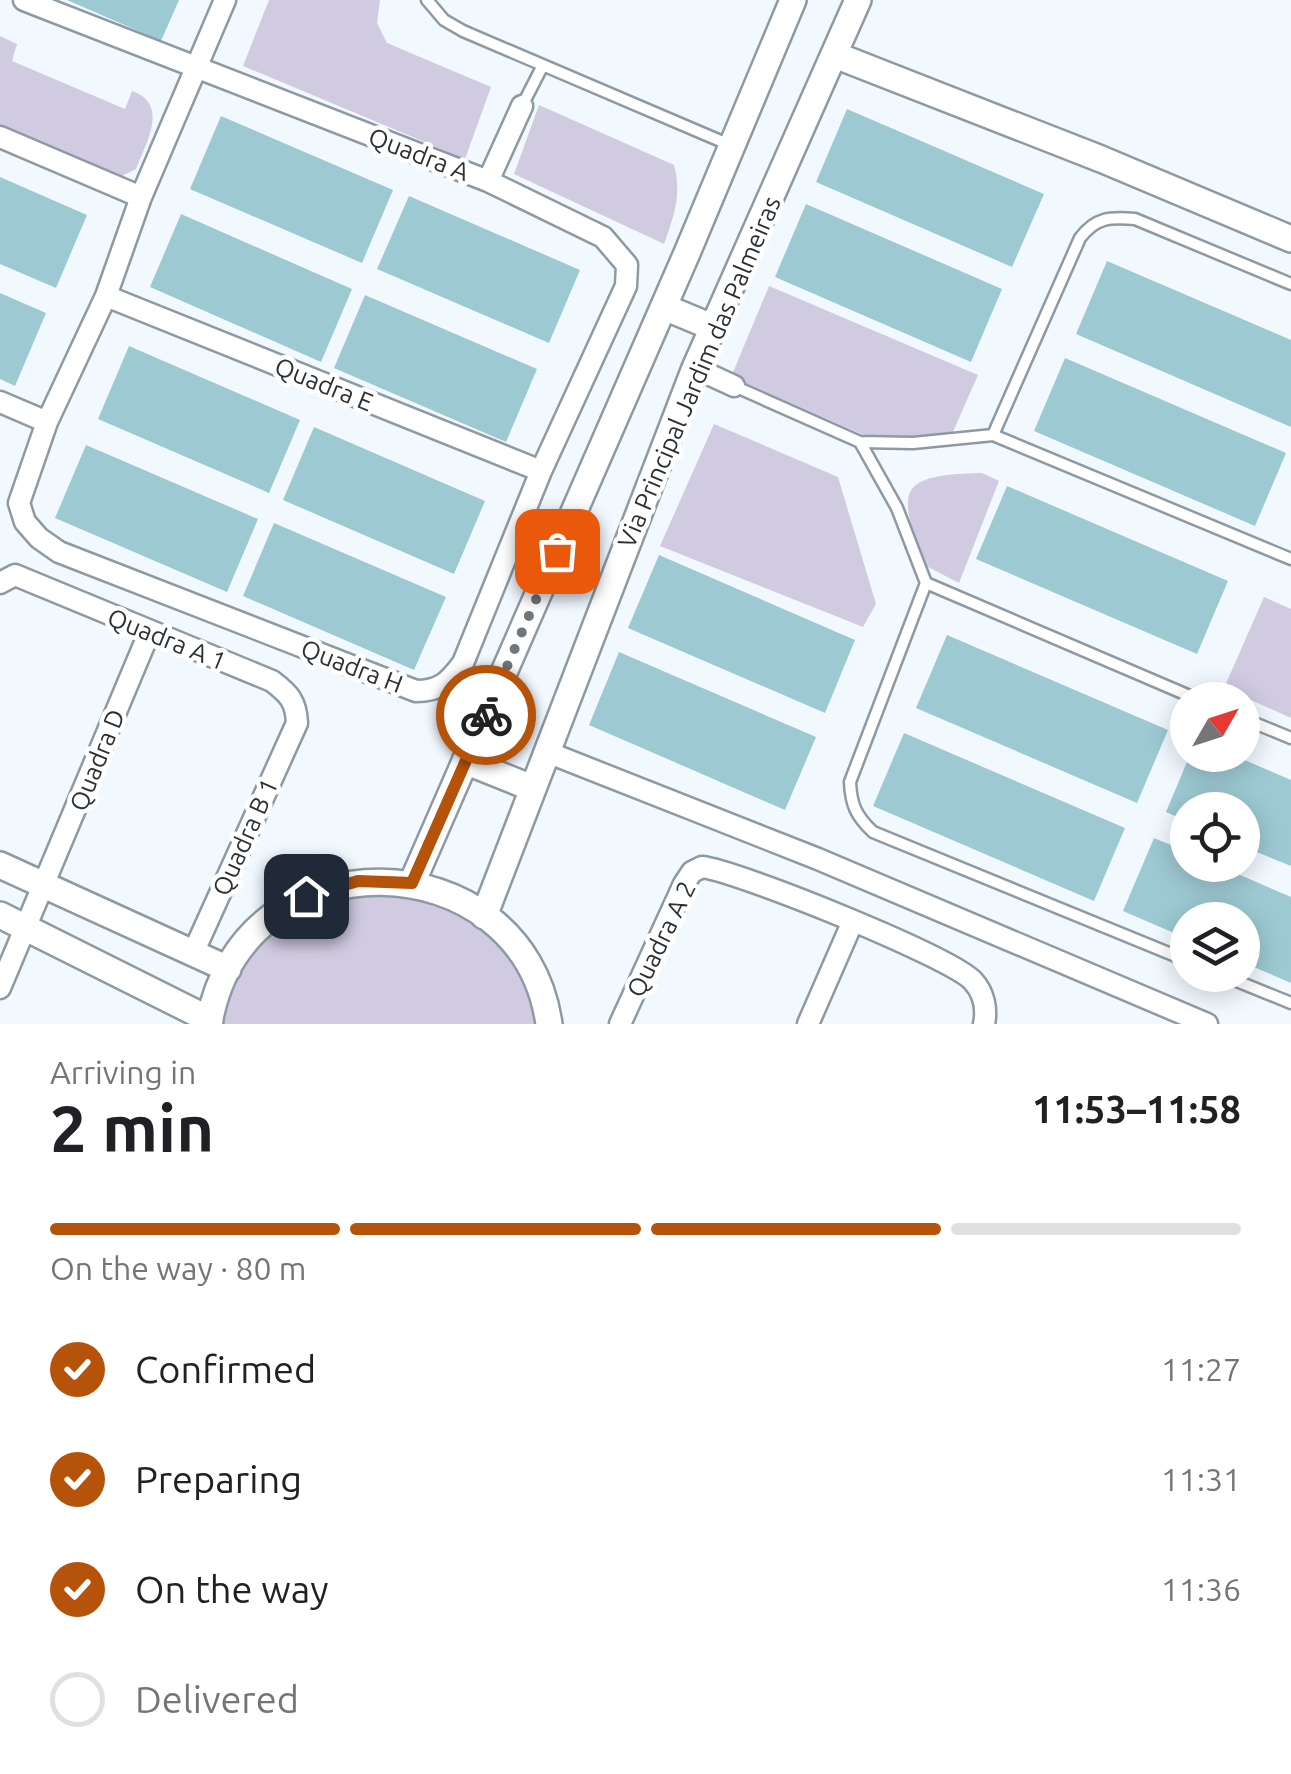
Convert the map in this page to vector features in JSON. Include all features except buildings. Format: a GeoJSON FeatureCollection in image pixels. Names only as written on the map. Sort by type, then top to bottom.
{"type":"FeatureCollection","features":[{"type":"Feature","properties":{"kind":"street","name":"Quadra A"},"geometry":{"type":"LineString","coordinates":[[24,0],[488,181],[603,237],[626,265]]}},
{"type":"Feature","properties":{"kind":"street"},"geometry":{"type":"LineString","coordinates":[[0,402],[47,422],[106,296],[142,197],[225,0]]}},
{"type":"Feature","properties":{"kind":"street"},"geometry":{"type":"LineString","coordinates":[[412,883],[664,307],[793,0]]}},
{"type":"Feature","properties":{"kind":"street","name":"Via Principal Jardim das Palmeiras"},"geometry":{"type":"LineString","coordinates":[[484,916],[695,368],[858,0]]}},
{"type":"Feature","properties":{"kind":"street"},"geometry":{"type":"LineString","coordinates":[[836,55],[1291,239]]}},
{"type":"Feature","properties":{"kind":"street"},"geometry":{"type":"LineString","coordinates":[[488,181],[522,106]]}},
{"type":"Feature","properties":{"kind":"street"},"geometry":{"type":"LineString","coordinates":[[0,137],[142,197]]}},
{"type":"Feature","properties":{"kind":"street","name":"Quadra H"},"geometry":{"type":"LineString","coordinates":[[47,422],[19,503],[25,522],[59,552],[416,691],[435,691],[450,680],[463,662],[542,472],[626,286],[626,265]]}},
{"type":"Feature","properties":{"kind":"street","name":"Quadra E"},"geometry":{"type":"LineString","coordinates":[[106,296],[542,472]]}},
{"type":"Feature","properties":{"kind":"street"},"geometry":{"type":"LineString","coordinates":[[664,307],[712,327]]}},
{"type":"Feature","properties":{"kind":"street"},"geometry":{"type":"LineString","coordinates":[[695,368],[734,386]]}},
{"type":"Feature","properties":{"kind":"street","name":"Quadra A 1"},"geometry":{"type":"LineString","coordinates":[[7,579],[272,682],[290,695],[297,723]]}},
{"type":"Feature","properties":{"kind":"street","name":"Quadra D"},"geometry":{"type":"LineString","coordinates":[[0,988],[150,633]]}},
{"type":"Feature","properties":{"kind":"street","name":"Quadra B 1"},"geometry":{"type":"LineString","coordinates":[[194,952],[297,723]]}},
{"type":"Feature","properties":{"kind":"street"},"geometry":{"type":"LineString","coordinates":[[547,752],[818,859],[1207,1024]]}},
{"type":"Feature","properties":{"kind":"street"},"geometry":{"type":"LineString","coordinates":[[466,761],[532,788]]}},
{"type":"Feature","properties":{"kind":"street"},"geometry":{"type":"LineString","coordinates":[[0,865],[228,969]]}},
{"type":"Feature","properties":{"kind":"street","name":"Quadra A 2"},"geometry":{"type":"LineString","coordinates":[[620,1024],[692,872],[712,868],[852,921]]}},
{"type":"Feature","properties":{"kind":"street"},"geometry":{"type":"LineString","coordinates":[[0,916],[210,1022],[228,969],[261,926],[306,896],[358,881],[412,883],[446,894],[484,916],[506,936],[539,986],[549,1024]]}},
{"type":"Feature","properties":{"kind":"street"},"geometry":{"type":"LineString","coordinates":[[808,1024],[852,921],[956,968],[974,982],[985,1002],[985,1022]]}},
{"type":"Feature","properties":{"kind":"lane"},"geometry":{"type":"LineString","coordinates":[[427,0],[444,20],[542,67],[731,145]]}},
{"type":"Feature","properties":{"kind":"lane"},"geometry":{"type":"LineString","coordinates":[[522,106],[542,67]]}},
{"type":"Feature","properties":{"kind":"lane"},"geometry":{"type":"LineString","coordinates":[[994,436],[1080,238],[1090,224],[1110,217],[1135,219],[1291,284]]}},
{"type":"Feature","properties":{"kind":"lane"},"geometry":{"type":"LineString","coordinates":[[734,386],[860,442],[994,436],[1291,559]]}},
{"type":"Feature","properties":{"kind":"lane"},"geometry":{"type":"LineString","coordinates":[[860,442],[897,508],[926,583],[850,782],[851,803],[859,818],[873,832],[1170,954]]}},
{"type":"Feature","properties":{"kind":"lane"},"geometry":{"type":"LineString","coordinates":[[926,583],[1170,688]]}},
{"type":"Feature","properties":{"kind":"lane"},"geometry":{"type":"LineString","coordinates":[[1260,725],[1291,738]]}},
{"type":"Feature","properties":{"kind":"lane"},"geometry":{"type":"LineString","coordinates":[[1260,990],[1291,1003]]}},
{"type":"Feature","properties":{"kind":"shaded area"},"geometry":{"type":"Polygon","coordinates":[[[269,0],[380,0],[377,23],[387,43],[491,87],[465,159],[243,66],[269,0]]]}},
{"type":"Feature","properties":{"kind":"shaded area"},"geometry":{"type":"Polygon","coordinates":[[[0,36],[17,44],[12,61],[125,109],[132,91],[143,97],[153,115],[136,169],[118,178],[0,134],[0,36]]]}},
{"type":"Feature","properties":{"kind":"shaded area"},"geometry":{"type":"Polygon","coordinates":[[[539,105],[674,165],[677,195],[664,244],[514,174],[539,105]]]}},
{"type":"Feature","properties":{"kind":"shaded area"},"geometry":{"type":"Polygon","coordinates":[[[769,286],[978,375],[952,434],[882,443],[731,377],[769,286]]]}},
{"type":"Feature","properties":{"kind":"shaded area"},"geometry":{"type":"Polygon","coordinates":[[[714,424],[838,477],[876,604],[863,627],[660,546],[714,424]]]}},
{"type":"Feature","properties":{"kind":"shaded area"},"geometry":{"type":"Polygon","coordinates":[[[982,473],[999,481],[959,583],[924,565],[908,503],[911,491],[919,483],[954,474],[982,473]]]}},
{"type":"Feature","properties":{"kind":"shaded area"},"geometry":{"type":"Polygon","coordinates":[[[1264,597],[1291,609],[1291,718],[1260,704],[1260,682],[1227,682],[1264,597]]]}},
{"type":"Feature","properties":{"kind":"shaded area"},"geometry":{"type":"Polygon","coordinates":[[[396,893],[450,910],[496,941],[522,978],[538,1024],[223,1024],[231,992],[244,965],[283,925],[336,902],[396,893]]]}},
{"type":"Feature","properties":{"kind":"way so far"},"geometry":{"type":"LineString","coordinates":[[486,715],[557,551]]}},
{"type":"Feature","properties":{"kind":"route"},"geometry":{"type":"LineString","coordinates":[[306,896],[358,881],[412,883],[486,715]]}}]}
